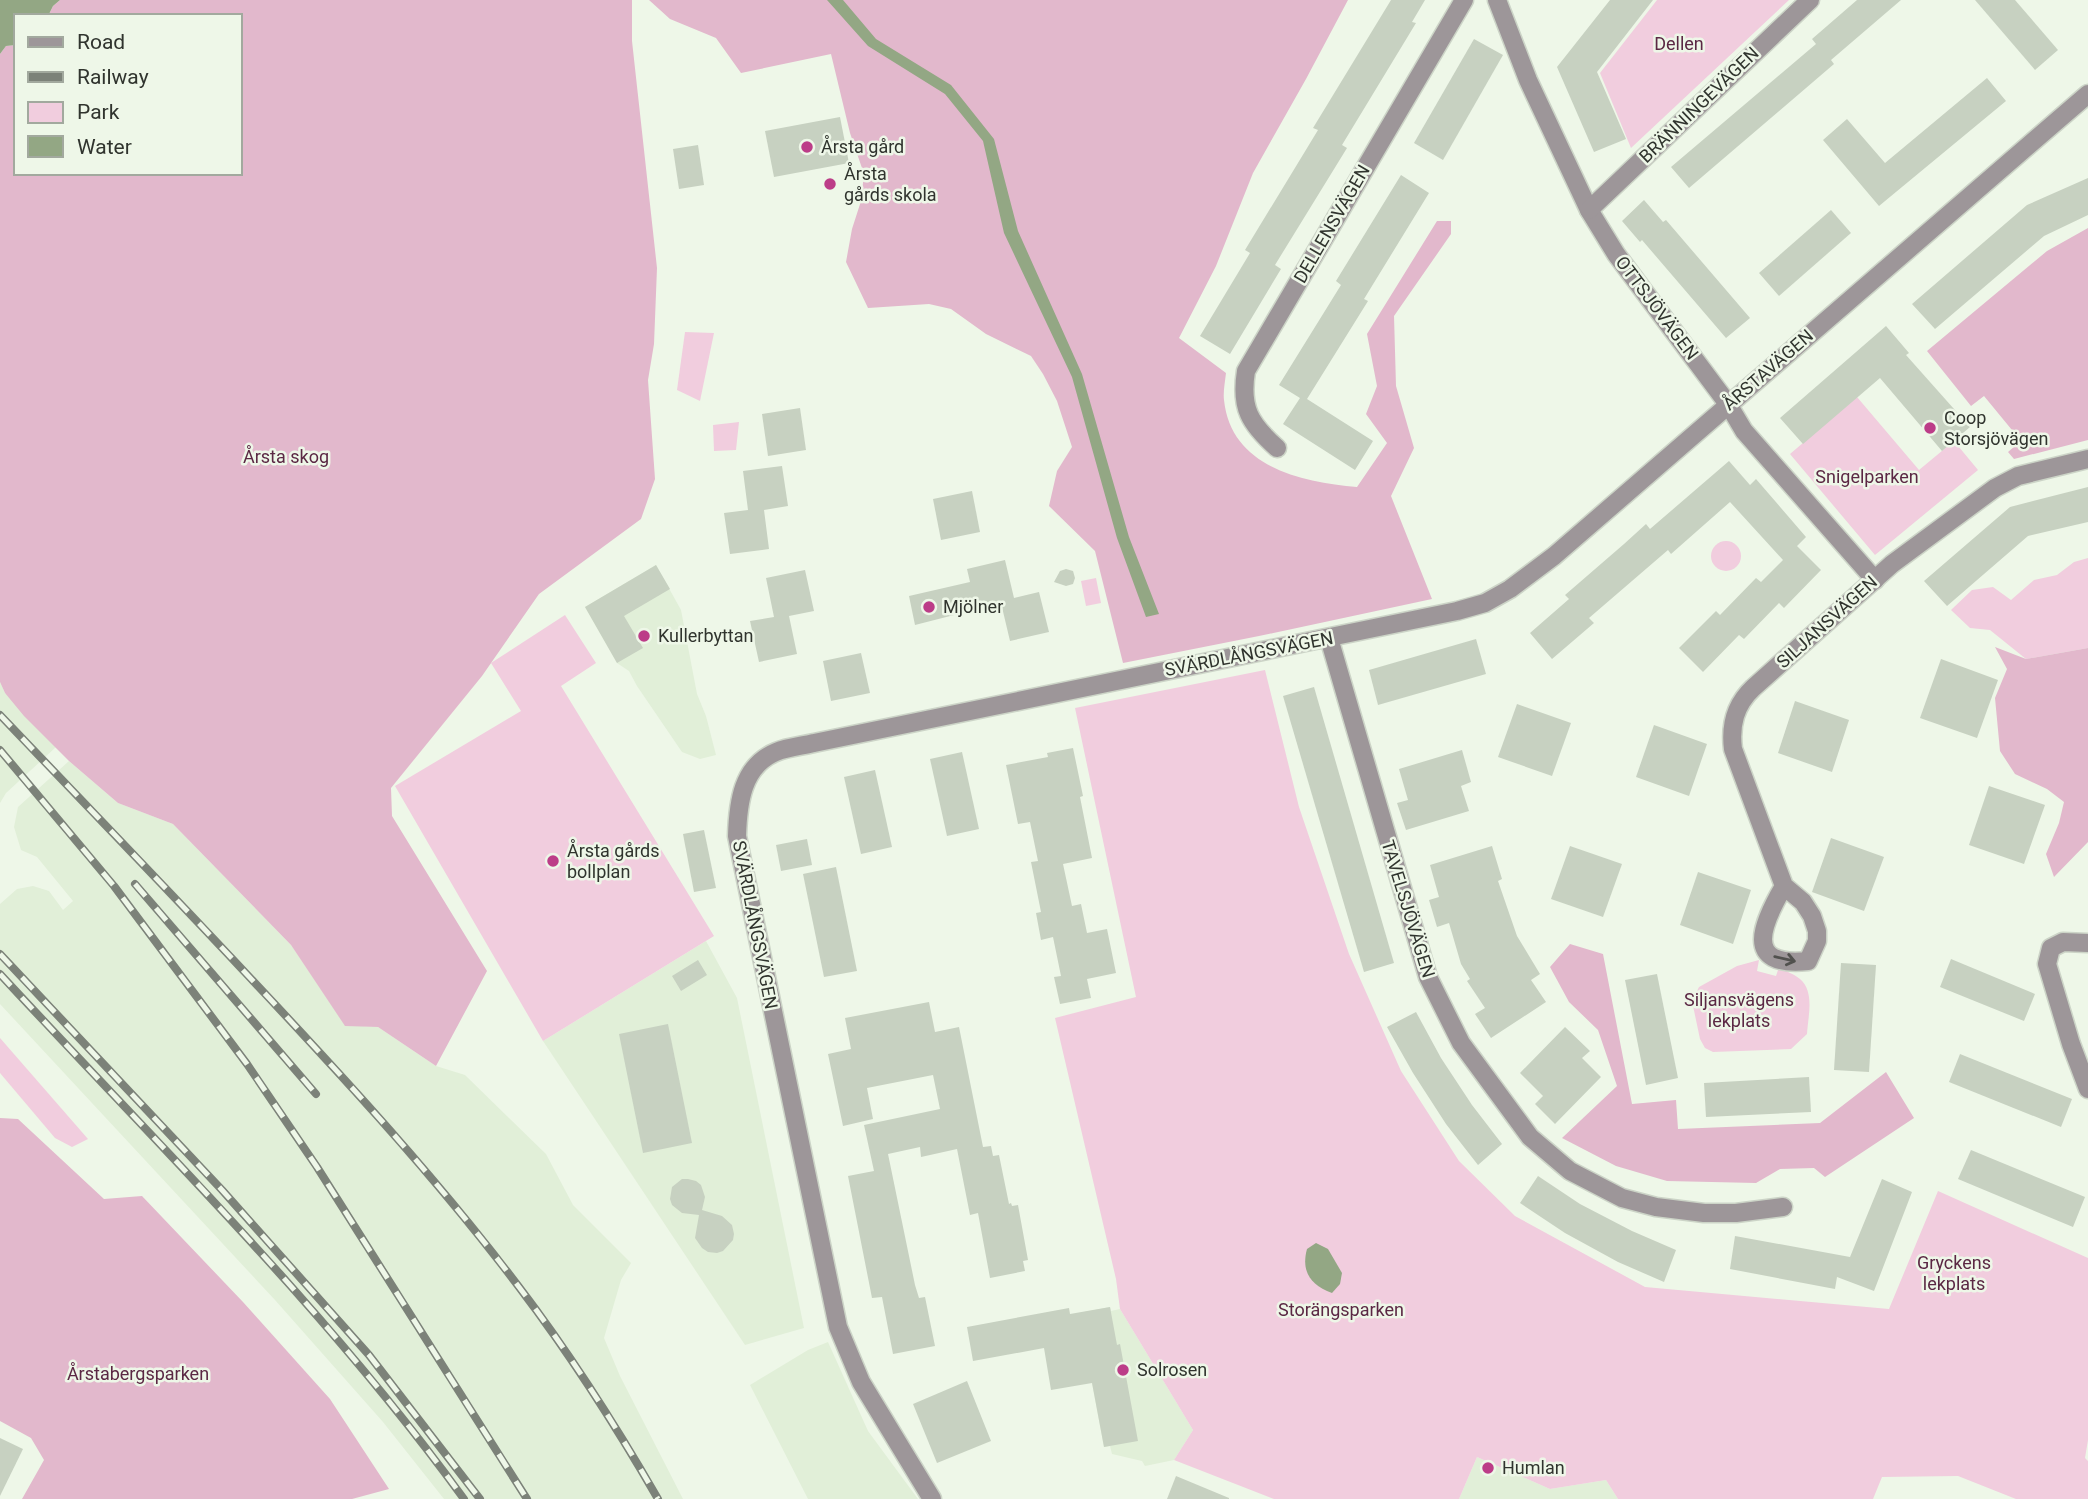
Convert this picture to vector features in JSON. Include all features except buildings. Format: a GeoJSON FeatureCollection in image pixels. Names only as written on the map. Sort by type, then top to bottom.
{"type":"FeatureCollection","features":[{"type":"Feature","properties":{"kind":"street","name":"DELLENSVÄGEN"},"geometry":{"type":"LineString","coordinates":[[1277,448],[1259,433],[1249,418],[1243,387],[1246,371],[1464,0]]}},
{"type":"Feature","properties":{"kind":"street","name":"OTTSJÖVÄGEN"},"geometry":{"type":"LineString","coordinates":[[1497,0],[1528,80],[1589,210],[1616,254],[1728,404],[1744,431],[1875,580]]}},
{"type":"Feature","properties":{"kind":"street","name":"BRÄNNINGEVÄGEN"},"geometry":{"type":"LineString","coordinates":[[1589,210],[1810,0]]}},
{"type":"Feature","properties":{"kind":"street","name":"ÅRSTAVÄGEN"},"geometry":{"type":"LineString","coordinates":[[1432,616],[1485,603],[1510,589],[1564,547],[2088,94]]}},
{"type":"Feature","properties":{"kind":"street","name":"SILJANSVÄGEN"},"geometry":{"type":"LineString","coordinates":[[1784,886],[1733,749],[1731,736],[1739,704],[1753,688],[1892,564],[1995,488],[2018,477],[2088,459]]}},
{"type":"Feature","properties":{"kind":"street","name":"SVÄRDLÅNGSVÄGEN"},"geometry":{"type":"LineString","coordinates":[[932,1499],[861,1382],[838,1327],[737,836],[743,785],[759,762],[777,752],[1432,616]]}},
{"type":"Feature","properties":{"kind":"street","name":"TAVELSJÖVÄGEN"},"geometry":{"type":"LineString","coordinates":[[1329,638],[1428,977],[1461,1043],[1530,1137],[1570,1171],[1622,1198],[1656,1207],[1704,1213],[1736,1213],[1783,1207]]}},
{"type":"Feature","properties":{"kind":"street"},"geometry":{"type":"LineString","coordinates":[[2088,943],[2063,942],[2051,948],[2046,964],[2088,1089]]}},
{"type":"Feature","properties":{"kind":"shaded area","name":"Kullerbyttan"},"geometry":{"type":"Polygon","coordinates":[[[656,565],[681,610],[697,694],[716,755],[700,759],[682,752],[629,671],[617,663],[585,607],[656,565]]]}},
{"type":"Feature","properties":{"kind":"shaded area"},"geometry":{"type":"Polygon","coordinates":[[[0,682],[5,693],[56,747],[6,793],[0,803],[0,682]]]}},
{"type":"Feature","properties":{"kind":"shaded area"},"geometry":{"type":"Polygon","coordinates":[[[69,761],[118,803],[173,824],[291,945],[345,1025],[378,1027],[436,1066],[465,1075],[546,1154],[573,1205],[631,1263],[621,1280],[604,1338],[620,1376],[683,1499],[444,1499],[383,1422],[275,1300],[0,1004],[0,904],[17,889],[33,886],[49,891],[63,910],[73,901],[37,857],[21,850],[14,827],[18,807],[69,761]]]}},
{"type":"Feature","properties":{"kind":"shaded area"},"geometry":{"type":"Polygon","coordinates":[[[706,941],[737,998],[804,1328],[745,1345],[543,1041],[706,941]]]}},
{"type":"Feature","properties":{"kind":"shaded area","name":"Solrosen"},"geometry":{"type":"Polygon","coordinates":[[[1110,1307],[1111,1311],[1120,1309],[1193,1430],[1174,1460],[1145,1466],[1142,1461],[1112,1454],[1110,1446],[1104,1447],[1079,1313],[1110,1307]]]}},
{"type":"Feature","properties":{"kind":"shaded area"},"geometry":{"type":"Polygon","coordinates":[[[828,1342],[868,1431],[918,1499],[808,1499],[750,1385],[808,1350],[828,1342]]]}},
{"type":"Feature","properties":{"kind":"shaded area","name":"Humlan"},"geometry":{"type":"Polygon","coordinates":[[[1477,1457],[1550,1489],[1606,1480],[1618,1499],[1459,1499],[1477,1457]]]}},
{"type":"Feature","properties":{"kind":"green space","name":"Årsta skog"},"geometry":{"type":"Polygon","coordinates":[[[60,0],[632,0],[632,41],[657,268],[654,344],[648,380],[655,479],[641,519],[539,594],[482,676],[391,788],[392,816],[487,971],[436,1066],[378,1027],[345,1026],[291,945],[173,824],[118,803],[69,761],[24,716],[5,693],[0,682],[0,54],[6,46],[14,45],[14,175],[242,175],[242,14],[49,14],[60,0]]]}},
{"type":"Feature","properties":{"kind":"green space"},"geometry":{"type":"Polygon","coordinates":[[[649,0],[1348,0],[1253,173],[1216,266],[1179,338],[1226,373],[1224,397],[1229,423],[1240,441],[1254,456],[1292,475],[1357,487],[1387,443],[1366,414],[1377,386],[1367,334],[1437,221],[1451,221],[1451,234],[1394,316],[1396,386],[1414,448],[1391,496],[1432,599],[1123,663],[1095,551],[1049,506],[1057,471],[1072,447],[1057,401],[1031,356],[986,334],[951,309],[929,304],[868,308],[846,262],[861,201],[864,174],[850,133],[831,54],[741,73],[716,38],[670,19],[649,0]]]}},
{"type":"Feature","properties":{"kind":"green space","name":"Dellen"},"geometry":{"type":"Polygon","coordinates":[[[1657,0],[1789,0],[1631,148],[1600,73],[1657,0]]]}},
{"type":"Feature","properties":{"kind":"green space"},"geometry":{"type":"Polygon","coordinates":[[[2088,228],[2088,440],[2014,459],[2008,452],[2021,441],[1984,396],[1971,406],[1927,351],[2047,251],[2088,228]]]}},
{"type":"Feature","properties":{"kind":"green space"},"geometry":{"type":"Polygon","coordinates":[[[685,332],[714,333],[700,401],[677,390],[685,332]]]}},
{"type":"Feature","properties":{"kind":"green space","name":"Snigelparken"},"geometry":{"type":"Polygon","coordinates":[[[1857,397],[1919,470],[1954,441],[1978,470],[1875,555],[1790,454],[1857,397]]]}},
{"type":"Feature","properties":{"kind":"green space"},"geometry":{"type":"Polygon","coordinates":[[[739,422],[736,450],[714,451],[713,425],[739,422]]]}},
{"type":"Feature","properties":{"kind":"green space"},"geometry":{"type":"Polygon","coordinates":[[[1726,541],[1732,542],[1740,550],[1740,562],[1732,570],[1726,571],[1720,570],[1712,562],[1711,556],[1712,550],[1720,542],[1726,541]]]}},
{"type":"Feature","properties":{"kind":"green space"},"geometry":{"type":"Polygon","coordinates":[[[2088,558],[2088,648],[2026,659],[1990,630],[1970,628],[1951,610],[1972,590],[1993,587],[2011,600],[2034,580],[2057,575],[2074,562],[2088,558]]]}},
{"type":"Feature","properties":{"kind":"green space"},"geometry":{"type":"Polygon","coordinates":[[[1096,578],[1101,603],[1086,606],[1081,581],[1096,578]]]}},
{"type":"Feature","properties":{"kind":"green space","name":"Årsta gårds bollplan"},"geometry":{"type":"Polygon","coordinates":[[[565,615],[596,663],[561,686],[714,936],[543,1041],[395,786],[521,711],[491,663],[565,615]]]}},
{"type":"Feature","properties":{"kind":"green space"},"geometry":{"type":"Polygon","coordinates":[[[1995,647],[2026,659],[2088,648],[2088,842],[2054,877],[2046,854],[2059,823],[2064,802],[2047,789],[2015,774],[2000,751],[1995,698],[2007,669],[1995,647]]]}},
{"type":"Feature","properties":{"kind":"green space","name":"Storängsparken"},"geometry":{"type":"Polygon","coordinates":[[[1265,670],[1299,807],[1349,954],[1401,1071],[1459,1161],[1515,1216],[1645,1287],[1889,1309],[1938,1191],[2088,1258],[2088,1440],[2085,1458],[2088,1461],[2088,1499],[2016,1499],[1958,1476],[1882,1477],[1873,1499],[1618,1499],[1606,1480],[1550,1489],[1477,1457],[1459,1499],[1274,1499],[1174,1460],[1193,1430],[1120,1309],[1116,1279],[1055,1018],[1136,997],[1075,708],[1265,670]]]}},
{"type":"Feature","properties":{"kind":"green space"},"geometry":{"type":"Polygon","coordinates":[[[1570,944],[1603,954],[1632,1104],[1676,1100],[1678,1129],[1820,1123],[1886,1072],[1914,1118],[1825,1177],[1814,1168],[1780,1169],[1756,1183],[1667,1181],[1616,1166],[1562,1138],[1617,1086],[1598,1030],[1569,1002],[1550,967],[1570,944]]]}},
{"type":"Feature","properties":{"kind":"green space","name":"Siljansvägens lekplats"},"geometry":{"type":"Polygon","coordinates":[[[1759,960],[1757,971],[1776,976],[1779,967],[1805,984],[1810,1005],[1807,1034],[1791,1049],[1713,1052],[1705,1048],[1700,1039],[1692,1001],[1699,987],[1737,966],[1759,960]]]}},
{"type":"Feature","properties":{"kind":"green space"},"geometry":{"type":"Polygon","coordinates":[[[0,1038],[88,1139],[72,1147],[55,1138],[0,1073],[0,1038]]]}},
{"type":"Feature","properties":{"kind":"green space","name":"Årstabergsparken"},"geometry":{"type":"Polygon","coordinates":[[[0,1118],[18,1119],[104,1199],[142,1196],[330,1399],[389,1489],[352,1499],[22,1499],[44,1460],[31,1438],[0,1421],[0,1118]]]}},
{"type":"Feature","properties":{"kind":"water"},"geometry":{"type":"Polygon","coordinates":[[[0,0],[60,0],[49,14],[14,14],[14,45],[6,46],[0,54],[0,0]]]}},
{"type":"Feature","properties":{"kind":"water"},"geometry":{"type":"Polygon","coordinates":[[[827,0],[843,0],[876,39],[951,85],[994,139],[1018,231],[1082,374],[1129,537],[1159,614],[1146,617],[1117,538],[1072,377],[1004,233],[983,141],[945,94],[868,46],[827,0]]]}},
{"type":"Feature","properties":{"kind":"water"},"geometry":{"type":"Polygon","coordinates":[[[1316,1243],[1328,1249],[1342,1273],[1340,1284],[1332,1293],[1318,1286],[1306,1270],[1307,1249],[1316,1243]]]}},
{"type":"Feature","properties":{"kind":"railway"},"geometry":{"type":"LineString","coordinates":[[0,715],[289,1020],[457,1208],[519,1287],[574,1364],[658,1499]]}},
{"type":"Feature","properties":{"kind":"railway"},"geometry":{"type":"LineString","coordinates":[[0,750],[114,886],[247,1064],[317,1167],[527,1499]]}},
{"type":"Feature","properties":{"kind":"railway"},"geometry":{"type":"LineString","coordinates":[[135,884],[316,1094]]}},
{"type":"Feature","properties":{"kind":"railway"},"geometry":{"type":"LineString","coordinates":[[0,954],[222,1190],[369,1355],[480,1499]]}},
{"type":"Feature","properties":{"kind":"railway"},"geometry":{"type":"LineString","coordinates":[[0,974],[299,1295],[356,1361],[464,1499]]}},
{"type":"Feature","properties":{"kind":"place","name":"Årsta gård"},"geometry":{"type":"Point","coordinates":[807,147]}},
{"type":"Feature","properties":{"kind":"place","name":"Årsta gårds skola"},"geometry":{"type":"Point","coordinates":[830,184]}},
{"type":"Feature","properties":{"kind":"place","name":"Coop Storsjövägen"},"geometry":{"type":"Point","coordinates":[1930,428]}},
{"type":"Feature","properties":{"kind":"place","name":"Mjölner"},"geometry":{"type":"Point","coordinates":[929,607]}},
{"type":"Feature","properties":{"kind":"place","name":"Kullerbyttan"},"geometry":{"type":"Point","coordinates":[644,636]}},
{"type":"Feature","properties":{"kind":"place","name":"Årsta gårds bollplan"},"geometry":{"type":"Point","coordinates":[553,861]}},
{"type":"Feature","properties":{"kind":"place","name":"Solrosen"},"geometry":{"type":"Point","coordinates":[1123,1370]}},
{"type":"Feature","properties":{"kind":"place","name":"Humlan"},"geometry":{"type":"Point","coordinates":[1488,1468]}},
{"type":"Feature","properties":{"kind":"park label","name":"Gryckens lekplats"},"geometry":{"type":"Point","coordinates":[1954,1273]}}]}
